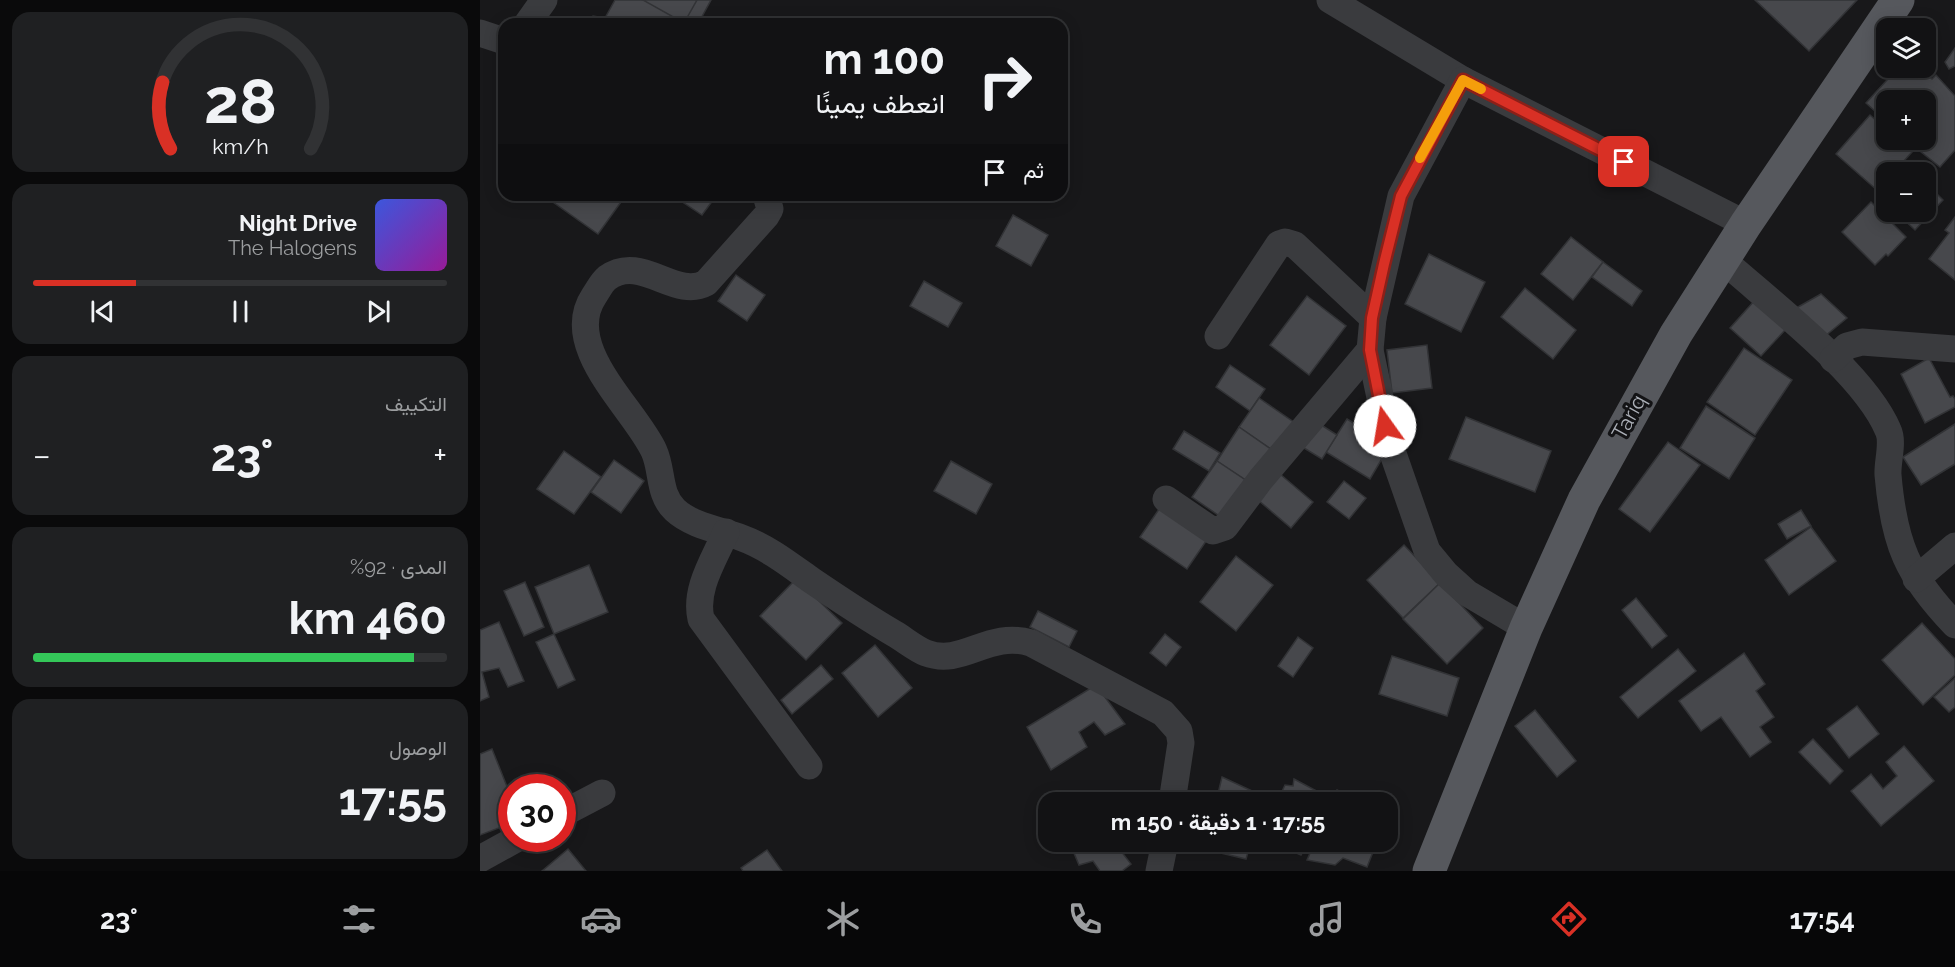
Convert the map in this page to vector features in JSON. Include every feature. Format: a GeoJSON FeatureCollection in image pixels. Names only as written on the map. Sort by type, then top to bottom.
{"type":"FeatureCollection","features":[{"type":"Feature","properties":{"kind":"main road","name":"Tariq"},"geometry":{"type":"LineString","coordinates":[[1429,871],[1526,628],[1584,500],[1676,334],[1746,224],[1898,0]]}},
{"type":"Feature","properties":{"kind":"street"},"geometry":{"type":"LineString","coordinates":[[531,18],[544,0]]}},
{"type":"Feature","properties":{"kind":"street"},"geometry":{"type":"LineString","coordinates":[[1330,0],[1463,80],[1746,224]]}},
{"type":"Feature","properties":{"kind":"street"},"geometry":{"type":"LineString","coordinates":[[480,33],[498,39]]}},
{"type":"Feature","properties":{"kind":"street"},"geometry":{"type":"LineString","coordinates":[[1463,80],[1401,196],[1372,318],[1370,350],[1390,445],[1427,551],[1446,574],[1467,593],[1526,628]]}},
{"type":"Feature","properties":{"kind":"street"},"geometry":{"type":"LineString","coordinates":[[768,201],[770,209],[766,216],[706,283],[696,289],[647,272],[630,271],[617,273],[607,278],[589,303],[585,317],[588,339],[597,365],[609,386],[641,427],[655,454],[664,496],[685,517],[744,538],[783,560],[861,614],[927,653],[954,655],[996,640],[1018,639],[1032,643],[1163,713],[1174,722],[1180,737],[1173,792]]}},
{"type":"Feature","properties":{"kind":"street"},"geometry":{"type":"LineString","coordinates":[[1218,336],[1279,244],[1285,242],[1295,245],[1372,318]]}},
{"type":"Feature","properties":{"kind":"street"},"geometry":{"type":"LineString","coordinates":[[1724,260],[1833,359],[1869,396],[1890,432],[1888,474],[1892,519],[1901,551],[1930,600],[1955,625]]}},
{"type":"Feature","properties":{"kind":"street"},"geometry":{"type":"LineString","coordinates":[[1833,359],[1847,346],[1862,342],[1955,349]]}},
{"type":"Feature","properties":{"kind":"street"},"geometry":{"type":"LineString","coordinates":[[1166,499],[1213,531],[1226,527],[1262,479],[1370,350]]}},
{"type":"Feature","properties":{"kind":"street"},"geometry":{"type":"LineString","coordinates":[[726,532],[700,591],[698,604],[701,619],[809,766]]}},
{"type":"Feature","properties":{"kind":"street"},"geometry":{"type":"LineString","coordinates":[[1916,579],[1955,546]]}},
{"type":"Feature","properties":{"kind":"street"},"geometry":{"type":"LineString","coordinates":[[576,807],[602,793]]}},
{"type":"Feature","properties":{"kind":"street"},"geometry":{"type":"LineString","coordinates":[[480,859],[498,849]]}},
{"type":"Feature","properties":{"kind":"street"},"geometry":{"type":"LineString","coordinates":[[1159,871],[1163,852]]}},
{"type":"Feature","properties":{"kind":"building"},"geometry":{"type":"Polygon","coordinates":[[[615,0],[711,0],[701,18],[605,18],[615,0]]]}},
{"type":"Feature","properties":{"kind":"building"},"geometry":{"type":"Polygon","coordinates":[[[643,0],[697,0],[687,18],[675,18],[643,0]]]}},
{"type":"Feature","properties":{"kind":"building"},"geometry":{"type":"Polygon","coordinates":[[[1755,0],[1857,0],[1809,51],[1755,0]]]}},
{"type":"Feature","properties":{"kind":"building"},"geometry":{"type":"Polygon","coordinates":[[[1955,48],[1955,66],[1949,69],[1945,62],[1955,48]]]}},
{"type":"Feature","properties":{"kind":"building"},"geometry":{"type":"Polygon","coordinates":[[[1936,75],[1955,96],[1955,150],[1940,167],[1919,150],[1936,150],[1936,90],[1878,90],[1889,78],[1932,79],[1936,78],[1936,75]]]}},
{"type":"Feature","properties":{"kind":"building"},"geometry":{"type":"Polygon","coordinates":[[[1876,92],[1876,112],[1866,103],[1876,92]]]}},
{"type":"Feature","properties":{"kind":"building"},"geometry":{"type":"Polygon","coordinates":[[[1870,115],[1876,120],[1876,150],[1910,150],[1912,152],[1903,162],[1876,162],[1876,189],[1836,154],[1870,115]]]}},
{"type":"Feature","properties":{"kind":"building"},"geometry":{"type":"Polygon","coordinates":[[[1936,193],[1943,200],[1936,208],[1936,193]]]}},
{"type":"Feature","properties":{"kind":"building"},"geometry":{"type":"Polygon","coordinates":[[[551,201],[622,201],[598,234],[551,201]]]}},
{"type":"Feature","properties":{"kind":"building"},"geometry":{"type":"Polygon","coordinates":[[[681,201],[712,201],[702,215],[681,201]]]}},
{"type":"Feature","properties":{"kind":"building"},"geometry":{"type":"Polygon","coordinates":[[[1871,202],[1876,207],[1876,222],[1891,222],[1906,237],[1888,256],[1886,254],[1875,265],[1842,232],[1871,202]]]}},
{"type":"Feature","properties":{"kind":"building"},"geometry":{"type":"Polygon","coordinates":[[[1013,215],[1048,235],[1031,266],[996,246],[1013,215]]]}},
{"type":"Feature","properties":{"kind":"building"},"geometry":{"type":"Polygon","coordinates":[[[1955,217],[1955,280],[1929,259],[1949,233],[1945,230],[1955,217]]]}},
{"type":"Feature","properties":{"kind":"building"},"geometry":{"type":"Polygon","coordinates":[[[1907,222],[1922,222],[1915,230],[1907,222]]]}},
{"type":"Feature","properties":{"kind":"building"},"geometry":{"type":"Polygon","coordinates":[[[1571,237],[1603,262],[1573,300],[1541,274],[1571,237]]]}},
{"type":"Feature","properties":{"kind":"building"},"geometry":{"type":"Polygon","coordinates":[[[1429,254],[1485,282],[1461,332],[1405,304],[1429,254]]]}},
{"type":"Feature","properties":{"kind":"building"},"geometry":{"type":"Polygon","coordinates":[[[1603,262],[1642,291],[1632,306],[1592,277],[1603,262]]]}},
{"type":"Feature","properties":{"kind":"building"},"geometry":{"type":"Polygon","coordinates":[[[736,275],[765,295],[747,321],[718,301],[736,275]]]}},
{"type":"Feature","properties":{"kind":"building"},"geometry":{"type":"Polygon","coordinates":[[[924,281],[962,303],[948,327],[910,306],[924,281]]]}},
{"type":"Feature","properties":{"kind":"building"},"geometry":{"type":"Polygon","coordinates":[[[1525,288],[1576,330],[1553,359],[1501,317],[1525,288]]]}},
{"type":"Feature","properties":{"kind":"building"},"geometry":{"type":"Polygon","coordinates":[[[1821,294],[1847,318],[1819,341],[1791,311],[1821,294]]]}},
{"type":"Feature","properties":{"kind":"building"},"geometry":{"type":"Polygon","coordinates":[[[1307,296],[1346,326],[1309,375],[1270,345],[1307,296]]]}},
{"type":"Feature","properties":{"kind":"building"},"geometry":{"type":"Polygon","coordinates":[[[1755,300],[1786,329],[1761,356],[1730,328],[1755,300]]]}},
{"type":"Feature","properties":{"kind":"building"},"geometry":{"type":"Polygon","coordinates":[[[1427,345],[1432,388],[1392,393],[1387,350],[1427,345]]]}},
{"type":"Feature","properties":{"kind":"building"},"geometry":{"type":"Polygon","coordinates":[[[1744,348],[1792,380],[1755,435],[1707,402],[1744,348]]]}},
{"type":"Feature","properties":{"kind":"building"},"geometry":{"type":"Polygon","coordinates":[[[1929,358],[1950,397],[1953,396],[1955,399],[1955,407],[1925,423],[1901,374],[1929,358]]]}},
{"type":"Feature","properties":{"kind":"building"},"geometry":{"type":"Polygon","coordinates":[[[1230,365],[1265,389],[1250,411],[1216,387],[1230,365]]]}},
{"type":"Feature","properties":{"kind":"building"},"geometry":{"type":"Polygon","coordinates":[[[1259,398],[1298,425],[1278,454],[1239,427],[1259,398]]]}},
{"type":"Feature","properties":{"kind":"building"},"geometry":{"type":"Polygon","coordinates":[[[1706,406],[1755,438],[1729,479],[1680,448],[1706,406]]]}},
{"type":"Feature","properties":{"kind":"building"},"geometry":{"type":"Polygon","coordinates":[[[1466,417],[1551,451],[1535,492],[1449,459],[1466,417]]]}},
{"type":"Feature","properties":{"kind":"building"},"geometry":{"type":"Polygon","coordinates":[[[1347,419],[1390,445],[1370,479],[1326,452],[1347,419]]]}},
{"type":"Feature","properties":{"kind":"building"},"geometry":{"type":"Polygon","coordinates":[[[1315,421],[1337,435],[1322,459],[1299,445],[1315,421]]]}},
{"type":"Feature","properties":{"kind":"building"},"geometry":{"type":"Polygon","coordinates":[[[1955,424],[1955,464],[1921,485],[1903,457],[1955,424]]]}},
{"type":"Feature","properties":{"kind":"building"},"geometry":{"type":"Polygon","coordinates":[[[1239,427],[1278,454],[1256,487],[1217,461],[1239,427]]]}},
{"type":"Feature","properties":{"kind":"building"},"geometry":{"type":"Polygon","coordinates":[[[1184,431],[1220,453],[1209,471],[1173,449],[1184,431]]]}},
{"type":"Feature","properties":{"kind":"building"},"geometry":{"type":"Polygon","coordinates":[[[1668,442],[1700,465],[1650,532],[1619,509],[1668,442]]]}},
{"type":"Feature","properties":{"kind":"building"},"geometry":{"type":"Polygon","coordinates":[[[564,451],[601,477],[574,514],[537,489],[564,451]]]}},
{"type":"Feature","properties":{"kind":"building"},"geometry":{"type":"Polygon","coordinates":[[[614,460],[644,481],[621,513],[591,492],[614,460]]]}},
{"type":"Feature","properties":{"kind":"building"},"geometry":{"type":"Polygon","coordinates":[[[951,461],[992,484],[976,514],[934,491],[951,461]]]}},
{"type":"Feature","properties":{"kind":"building"},"geometry":{"type":"Polygon","coordinates":[[[1217,461],[1256,487],[1231,524],[1192,497],[1217,461]]]}},
{"type":"Feature","properties":{"kind":"building"},"geometry":{"type":"Polygon","coordinates":[[[1280,474],[1313,502],[1291,528],[1258,500],[1280,474]]]}},
{"type":"Feature","properties":{"kind":"building"},"geometry":{"type":"Polygon","coordinates":[[[1344,481],[1366,498],[1349,519],[1327,502],[1344,481]]]}},
{"type":"Feature","properties":{"kind":"building"},"geometry":{"type":"Polygon","coordinates":[[[1166,499],[1213,531],[1187,569],[1140,537],[1166,499]]]}},
{"type":"Feature","properties":{"kind":"building"},"geometry":{"type":"Polygon","coordinates":[[[1801,510],[1811,526],[1787,539],[1778,524],[1801,510]]]}},
{"type":"Feature","properties":{"kind":"building"},"geometry":{"type":"Polygon","coordinates":[[[1811,527],[1836,561],[1789,595],[1765,560],[1811,527]]]}},
{"type":"Feature","properties":{"kind":"building"},"geometry":{"type":"Polygon","coordinates":[[[1404,545],[1440,583],[1403,618],[1367,580],[1404,545]]]}},
{"type":"Feature","properties":{"kind":"building"},"geometry":{"type":"Polygon","coordinates":[[[1236,556],[1273,585],[1236,631],[1200,602],[1236,556]]]}},
{"type":"Feature","properties":{"kind":"building"},"geometry":{"type":"Polygon","coordinates":[[[589,565],[608,612],[554,634],[535,587],[589,565]]]}},
{"type":"Feature","properties":{"kind":"building"},"geometry":{"type":"Polygon","coordinates":[[[796,579],[842,623],[806,660],[760,616],[796,579]]]}},
{"type":"Feature","properties":{"kind":"building"},"geometry":{"type":"Polygon","coordinates":[[[525,582],[544,627],[524,636],[504,591],[525,582]]]}},
{"type":"Feature","properties":{"kind":"building"},"geometry":{"type":"Polygon","coordinates":[[[1440,583],[1483,628],[1447,664],[1403,619],[1440,583]]]}},
{"type":"Feature","properties":{"kind":"building"},"geometry":{"type":"Polygon","coordinates":[[[1636,598],[1667,636],[1652,648],[1622,610],[1636,598]]]}},
{"type":"Feature","properties":{"kind":"building"},"geometry":{"type":"Polygon","coordinates":[[[1038,611],[1077,631],[1069,647],[1030,627],[1038,611]]]}},
{"type":"Feature","properties":{"kind":"building"},"geometry":{"type":"Polygon","coordinates":[[[499,622],[524,681],[508,687],[499,668],[482,672],[489,697],[480,701],[480,630],[499,622]]]}},
{"type":"Feature","properties":{"kind":"building"},"geometry":{"type":"Polygon","coordinates":[[[1922,623],[1955,659],[1955,675],[1923,705],[1882,660],[1922,623]]]}},
{"type":"Feature","properties":{"kind":"building"},"geometry":{"type":"Polygon","coordinates":[[[554,634],[575,680],[558,688],[536,642],[554,634]]]}},
{"type":"Feature","properties":{"kind":"building"},"geometry":{"type":"Polygon","coordinates":[[[1165,634],[1181,647],[1166,666],[1150,653],[1165,634]]]}},
{"type":"Feature","properties":{"kind":"building"},"geometry":{"type":"Polygon","coordinates":[[[1298,637],[1313,648],[1293,677],[1278,666],[1298,637]]]}},
{"type":"Feature","properties":{"kind":"building"},"geometry":{"type":"Polygon","coordinates":[[[875,645],[912,688],[878,717],[842,673],[875,645]]]}},
{"type":"Feature","properties":{"kind":"building"},"geometry":{"type":"Polygon","coordinates":[[[1678,649],[1696,671],[1638,718],[1620,697],[1678,649]]]}},
{"type":"Feature","properties":{"kind":"building"},"geometry":{"type":"Polygon","coordinates":[[[1744,653],[1765,684],[1756,691],[1774,717],[1760,727],[1771,742],[1750,757],[1721,717],[1701,731],[1679,701],[1744,653]]]}},
{"type":"Feature","properties":{"kind":"building"},"geometry":{"type":"Polygon","coordinates":[[[1392,656],[1459,678],[1447,716],[1379,694],[1392,656]]]}},
{"type":"Feature","properties":{"kind":"building"},"geometry":{"type":"Polygon","coordinates":[[[821,665],[833,679],[792,714],[781,700],[821,665]]]}},
{"type":"Feature","properties":{"kind":"building"},"geometry":{"type":"Polygon","coordinates":[[[1955,678],[1955,707],[1949,712],[1934,697],[1955,678]]]}},
{"type":"Feature","properties":{"kind":"building"},"geometry":{"type":"Polygon","coordinates":[[[1096,685],[1125,724],[1105,735],[1094,722],[1079,732],[1087,747],[1051,770],[1027,727],[1096,685]]]}},
{"type":"Feature","properties":{"kind":"building"},"geometry":{"type":"Polygon","coordinates":[[[1857,706],[1879,734],[1849,758],[1827,729],[1857,706]]]}},
{"type":"Feature","properties":{"kind":"building"},"geometry":{"type":"Polygon","coordinates":[[[1535,710],[1576,761],[1557,777],[1515,726],[1535,710]]]}},
{"type":"Feature","properties":{"kind":"building"},"geometry":{"type":"Polygon","coordinates":[[[1813,739],[1843,771],[1830,784],[1799,752],[1813,739]]]}},
{"type":"Feature","properties":{"kind":"building"},"geometry":{"type":"Polygon","coordinates":[[[1904,746],[1934,781],[1881,826],[1851,791],[1871,774],[1883,789],[1897,776],[1886,762],[1904,746]]]}},
{"type":"Feature","properties":{"kind":"building"},"geometry":{"type":"Polygon","coordinates":[[[492,749],[502,774],[498,774],[498,828],[480,835],[480,754],[492,749]]]}},
{"type":"Feature","properties":{"kind":"building"},"geometry":{"type":"Polygon","coordinates":[[[1222,777],[1254,792],[1218,792],[1222,777]]]}},
{"type":"Feature","properties":{"kind":"building"},"geometry":{"type":"Polygon","coordinates":[[[1294,779],[1319,792],[1282,792],[1285,785],[1293,786],[1294,779]]]}},
{"type":"Feature","properties":{"kind":"building"},"geometry":{"type":"Polygon","coordinates":[[[767,850],[782,871],[743,871],[741,868],[767,850]]]}},
{"type":"Feature","properties":{"kind":"building"},"geometry":{"type":"Polygon","coordinates":[[[564,852],[570,852],[586,871],[542,871],[564,852]]]}},
{"type":"Feature","properties":{"kind":"building"},"geometry":{"type":"Polygon","coordinates":[[[1074,852],[1122,852],[1131,864],[1122,871],[1100,871],[1093,861],[1079,865],[1074,852]]]}},
{"type":"Feature","properties":{"kind":"building"},"geometry":{"type":"Polygon","coordinates":[[[1217,852],[1248,852],[1246,859],[1217,852]]]}},
{"type":"Feature","properties":{"kind":"building"},"geometry":{"type":"Polygon","coordinates":[[[1311,852],[1373,852],[1367,867],[1343,858],[1335,865],[1307,860],[1311,852]]]}},
{"type":"Feature","properties":{"kind":"slow traffic"},"geometry":{"type":"LineString","coordinates":[[1420,158],[1463,80],[1481,89]]}},
{"type":"Feature","properties":{"kind":"route"},"geometry":{"type":"LineString","coordinates":[[1385,426],[1372,370],[1370,350],[1372,318],[1384,264],[1401,196],[1463,80],[1624,162]]}}]}
